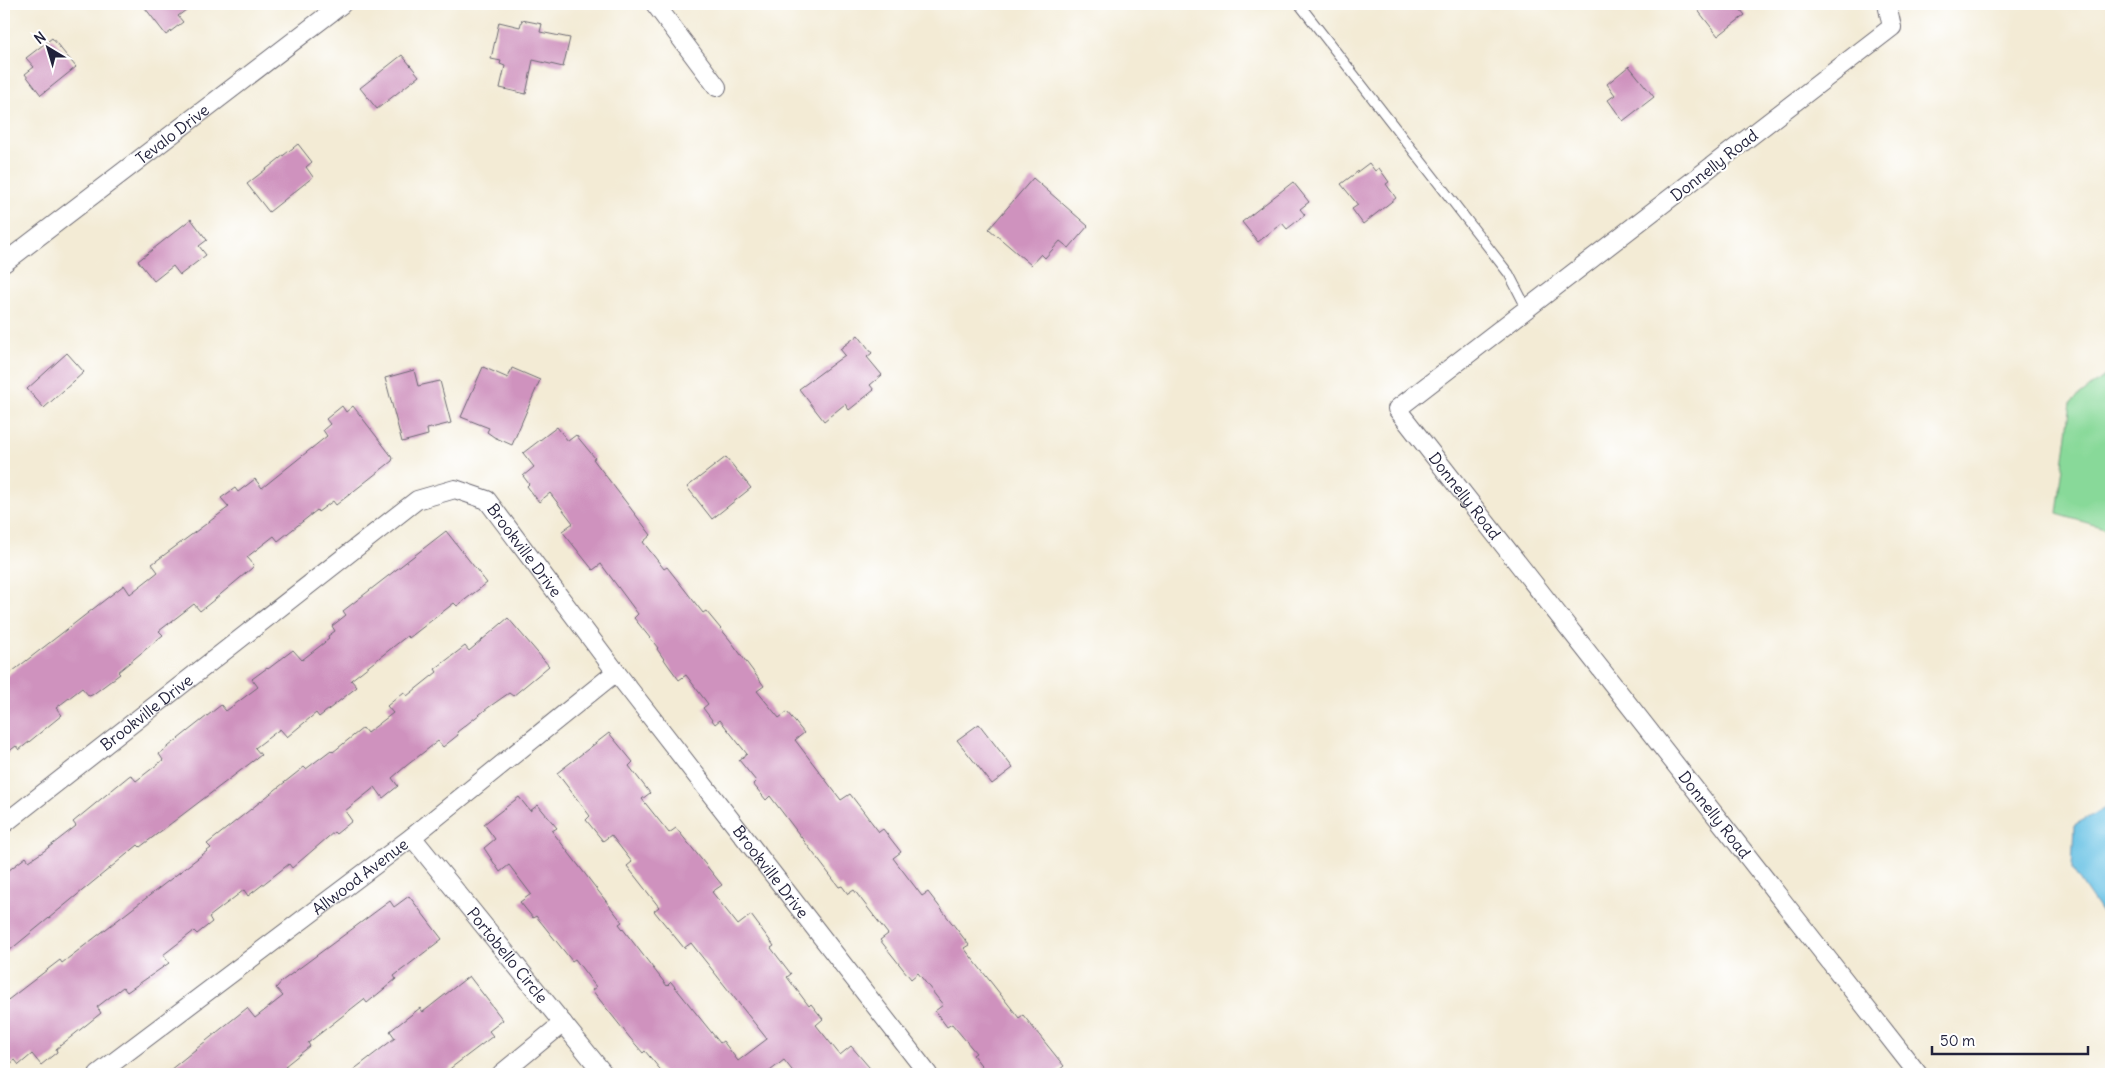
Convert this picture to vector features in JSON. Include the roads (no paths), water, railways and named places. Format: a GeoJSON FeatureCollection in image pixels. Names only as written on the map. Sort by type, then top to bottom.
{"type":"FeatureCollection","features":[{"type":"Feature","properties":{"kind":"street","name":"Tevalo Drive"},"geometry":{"type":"LineString","coordinates":[[4,263],[342,4]]}},
{"type":"Feature","properties":{"kind":"street"},"geometry":{"type":"LineString","coordinates":[[655,4],[717,87]]}},
{"type":"Feature","properties":{"kind":"street","name":"Donnelly Road"},"geometry":{"type":"LineString","coordinates":[[1887,4],[1892,27],[1397,409],[1918,1074]]}},
{"type":"Feature","properties":{"kind":"street","name":"Brookville Drive"},"geometry":{"type":"LineString","coordinates":[[4,824],[417,500],[455,489],[487,500],[616,672],[928,1074]]}},
{"type":"Feature","properties":{"kind":"street","name":"Allwood Avenue"},"geometry":{"type":"LineString","coordinates":[[98,1074],[412,837],[616,672]]}},
{"type":"Feature","properties":{"kind":"street","name":"Portobello Circle"},"geometry":{"type":"LineString","coordinates":[[412,837],[604,1074]]}},
{"type":"Feature","properties":{"kind":"street"},"geometry":{"type":"LineString","coordinates":[[501,1074],[563,1023]]}},
{"type":"Feature","properties":{"kind":"lane"},"geometry":{"type":"LineString","coordinates":[[1300,4],[1509,274],[1527,309]]}},
{"type":"Feature","properties":{"kind":"water"},"geometry":{"type":"Polygon","coordinates":[[[2111,805],[2111,922],[2106,919],[2072,869],[2074,825],[2111,805]]]}}]}
